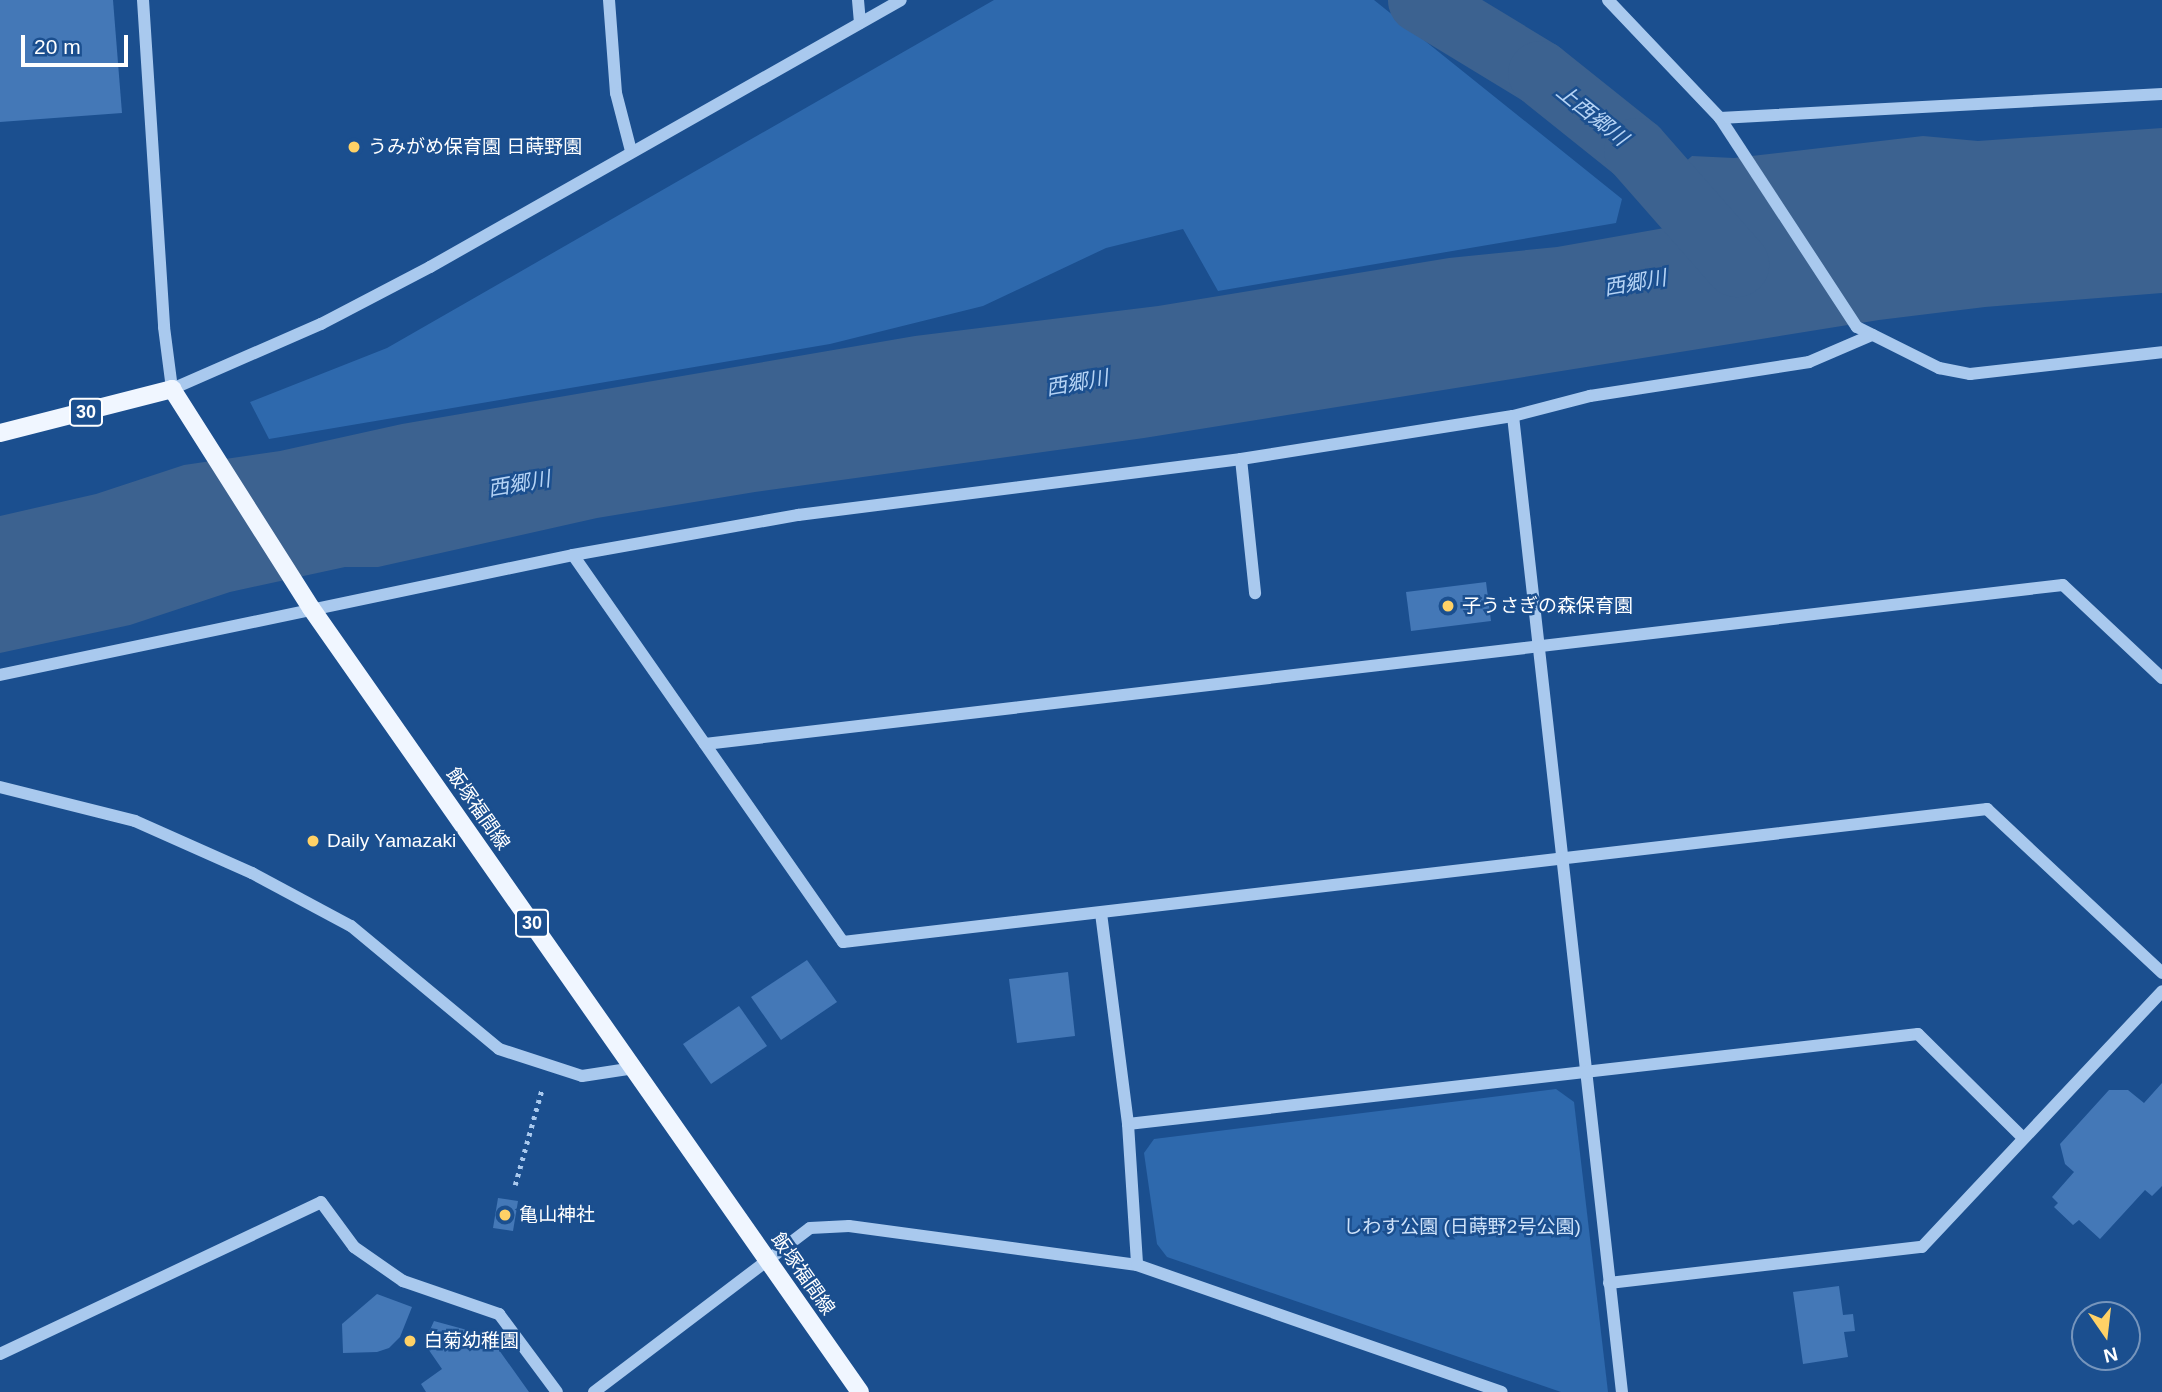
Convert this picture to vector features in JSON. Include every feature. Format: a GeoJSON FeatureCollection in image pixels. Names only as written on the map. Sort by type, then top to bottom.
{"type":"FeatureCollection","features":[{"type":"Feature","properties":{"kind":"main road","name":"30"},"geometry":{"type":"LineString","coordinates":[[0,433],[172,389]]}},
{"type":"Feature","properties":{"kind":"main road","name":"飯塚福間線"},"geometry":{"type":"LineString","coordinates":[[172,389],[311,608],[860,1392]]}},
{"type":"Feature","properties":{"kind":"street"},"geometry":{"type":"LineString","coordinates":[[143,0],[164,327],[172,389],[358,305],[430,267],[901,0]]}},
{"type":"Feature","properties":{"kind":"street"},"geometry":{"type":"LineString","coordinates":[[609,0],[616,93],[631,151]]}},
{"type":"Feature","properties":{"kind":"street"},"geometry":{"type":"LineString","coordinates":[[858,0],[860,23]]}},
{"type":"Feature","properties":{"kind":"street"},"geometry":{"type":"LineString","coordinates":[[1608,0],[1720,118],[1758,180],[1857,327],[1939,368],[1970,374],[2162,352]]}},
{"type":"Feature","properties":{"kind":"street"},"geometry":{"type":"LineString","coordinates":[[1720,118],[2162,94]]}},
{"type":"Feature","properties":{"kind":"street"},"geometry":{"type":"LineString","coordinates":[[0,675],[573,555],[798,515],[1241,459],[1513,416],[1590,396],[1809,362],[1872,335]]}},
{"type":"Feature","properties":{"kind":"street"},"geometry":{"type":"LineString","coordinates":[[1513,416],[1584,1071],[1622,1392]]}},
{"type":"Feature","properties":{"kind":"street"},"geometry":{"type":"LineString","coordinates":[[1241,459],[1255,593]]}},
{"type":"Feature","properties":{"kind":"street"},"geometry":{"type":"LineString","coordinates":[[573,555],[843,942],[1987,809],[2162,973]]}},
{"type":"Feature","properties":{"kind":"street"},"geometry":{"type":"LineString","coordinates":[[705,744],[2063,585],[2162,678]]}},
{"type":"Feature","properties":{"kind":"street"},"geometry":{"type":"LineString","coordinates":[[0,787],[135,821],[252,873],[351,926],[499,1049],[582,1076],[634,1068]]}},
{"type":"Feature","properties":{"kind":"street"},"geometry":{"type":"LineString","coordinates":[[1101,913],[1128,1124],[1137,1265]]}},
{"type":"Feature","properties":{"kind":"street"},"geometry":{"type":"LineString","coordinates":[[1609,1283],[1922,1247],[2162,991]]}},
{"type":"Feature","properties":{"kind":"street"},"geometry":{"type":"LineString","coordinates":[[1128,1124],[1918,1034],[2023,1138]]}},
{"type":"Feature","properties":{"kind":"street"},"geometry":{"type":"LineString","coordinates":[[0,1354],[321,1202],[354,1247],[403,1281],[499,1314],[557,1392]]}},
{"type":"Feature","properties":{"kind":"street"},"geometry":{"type":"LineString","coordinates":[[594,1392],[810,1228],[849,1226],[1137,1265],[1502,1392]]}},
{"type":"Feature","properties":{"kind":"path"},"geometry":{"type":"LineString","coordinates":[[515,1185],[549,1066]]}},
{"type":"Feature","properties":{"kind":"green space"},"geometry":{"type":"Polygon","coordinates":[[[994,0],[1374,0],[1622,199],[1616,223],[1218,291],[1183,229],[1106,248],[983,306],[830,344],[269,439],[250,402],[387,348],[994,0]]]}},
{"type":"Feature","properties":{"kind":"green space","name":"しわす公園 (日蒔野2号公園)"},"geometry":{"type":"Polygon","coordinates":[[[1556,1089],[1574,1102],[1608,1392],[1561,1392],[1167,1257],[1157,1244],[1144,1153],[1154,1139],[1556,1089]]]}},
{"type":"Feature","properties":{"kind":"water","name":"西郷川"},"geometry":{"type":"Polygon","coordinates":[[[2162,128],[2162,293],[1985,307],[1879,320],[1144,438],[755,492],[597,518],[378,567],[345,567],[230,592],[130,625],[0,653],[0,516],[96,494],[184,465],[280,451],[402,424],[915,336],[1158,306],[1449,258],[1557,247],[1670,227],[1684,163],[1692,156],[1734,158],[1923,136],[1978,141],[2162,128]]]}},
{"type":"Feature","properties":{"kind":"building"},"geometry":{"type":"Polygon","coordinates":[[[0,0],[113,0],[122,113],[0,122],[0,0]]]}},
{"type":"Feature","properties":{"kind":"building","name":"子うさぎの森保育園"},"geometry":{"type":"Polygon","coordinates":[[[1486,582],[1491,621],[1411,631],[1406,592],[1486,582]]]}},
{"type":"Feature","properties":{"kind":"building"},"geometry":{"type":"Polygon","coordinates":[[[807,960],[837,1002],[781,1040],[751,997],[807,960]]]}},
{"type":"Feature","properties":{"kind":"building"},"geometry":{"type":"Polygon","coordinates":[[[1068,972],[1075,1036],[1017,1043],[1009,979],[1068,972]]]}},
{"type":"Feature","properties":{"kind":"building"},"geometry":{"type":"Polygon","coordinates":[[[739,1006],[767,1046],[711,1084],[683,1044],[739,1006]]]}},
{"type":"Feature","properties":{"kind":"building"},"geometry":{"type":"Polygon","coordinates":[[[2162,1083],[2162,1186],[2152,1196],[2145,1190],[2100,1239],[2079,1220],[2073,1225],[2054,1207],[2058,1203],[2052,1197],[2074,1172],[2065,1164],[2060,1144],[2109,1090],[2128,1090],[2144,1103],[2162,1083]]]}},
{"type":"Feature","properties":{"kind":"building","name":"亀山神社"},"geometry":{"type":"Polygon","coordinates":[[[498,1198],[518,1201],[513,1231],[493,1228],[498,1198]]]}},
{"type":"Feature","properties":{"kind":"building"},"geometry":{"type":"Polygon","coordinates":[[[1839,1286],[1843,1315],[1853,1314],[1855,1331],[1844,1332],[1848,1357],[1803,1364],[1793,1292],[1839,1286]]]}},
{"type":"Feature","properties":{"kind":"building"},"geometry":{"type":"Polygon","coordinates":[[[377,1294],[412,1307],[400,1337],[389,1348],[377,1352],[343,1353],[342,1324],[377,1294]]]}},
{"type":"Feature","properties":{"kind":"building"},"geometry":{"type":"Polygon","coordinates":[[[434,1321],[489,1336],[529,1392],[426,1392],[421,1384],[442,1369],[424,1343],[434,1321]]]}},
{"type":"Feature","properties":{"kind":"waterway","name":"上西郷川"},"geometry":{"type":"LineString","coordinates":[[1420,0],[1540,73],[1636,150],[1736,264]]}},
{"type":"Feature","properties":{"kind":"place","name":"うみがめ保育園 日蒔野園"},"geometry":{"type":"Point","coordinates":[354,147]}},
{"type":"Feature","properties":{"kind":"place","name":"子うさぎの森保育園"},"geometry":{"type":"Point","coordinates":[1448,606]}},
{"type":"Feature","properties":{"kind":"place","name":"Daily Yamazaki"},"geometry":{"type":"Point","coordinates":[313,841]}},
{"type":"Feature","properties":{"kind":"place","name":"亀山神社"},"geometry":{"type":"Point","coordinates":[505,1215]}},
{"type":"Feature","properties":{"kind":"place","name":"白菊幼稚園"},"geometry":{"type":"Point","coordinates":[410,1341]}}]}
